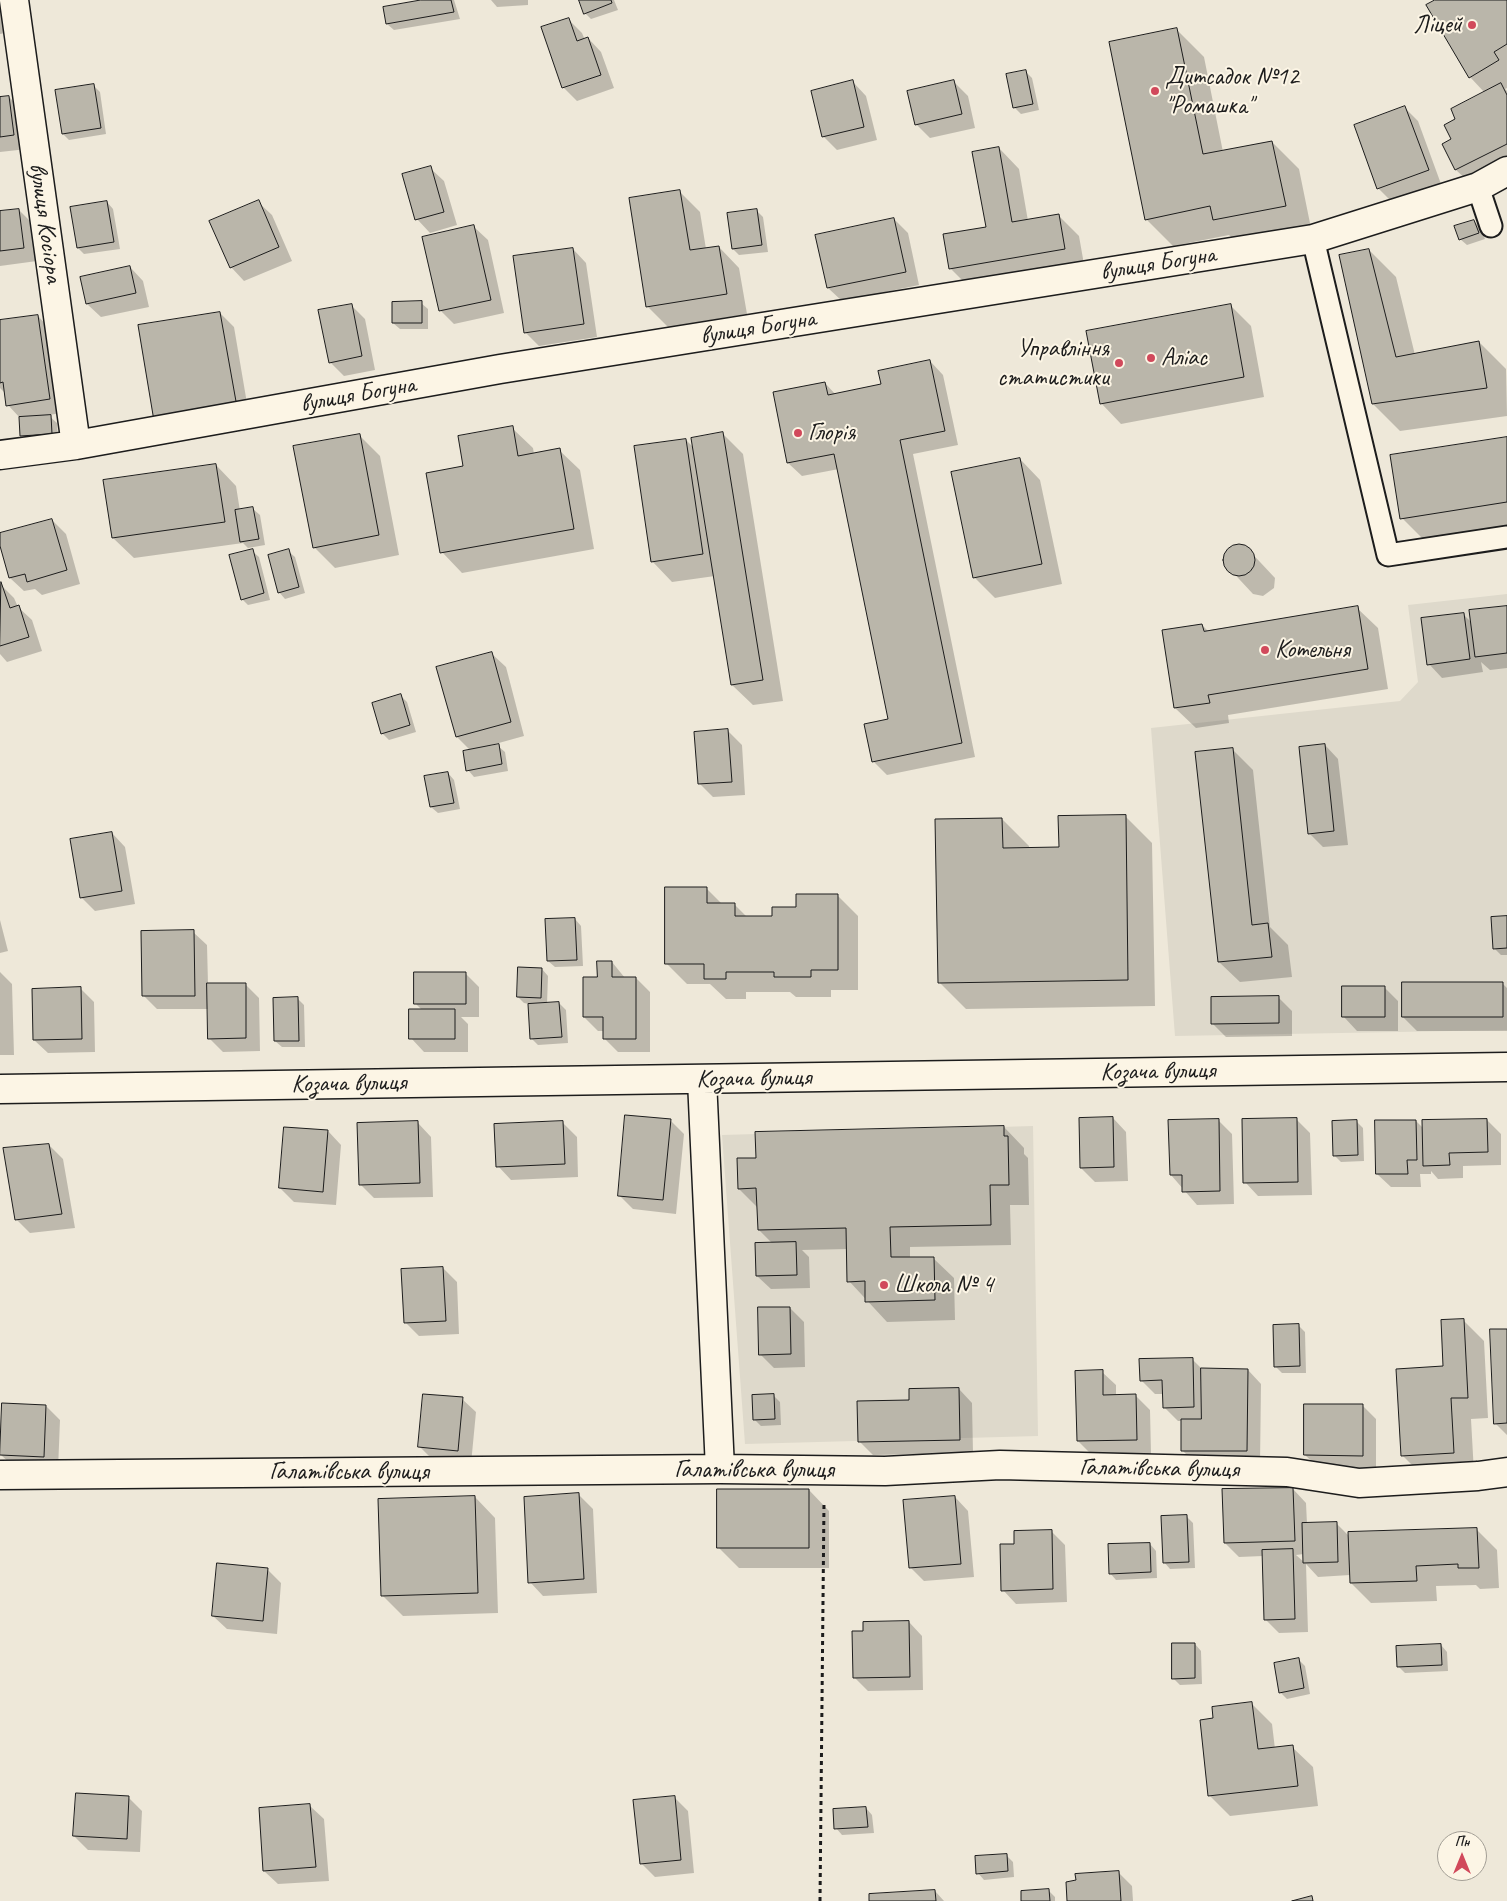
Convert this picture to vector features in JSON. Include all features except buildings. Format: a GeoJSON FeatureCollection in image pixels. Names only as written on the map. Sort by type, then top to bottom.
{"type":"FeatureCollection","features":[{"type":"Feature","properties":{"kind":"street","name":"вулиця Косіора"},"geometry":{"type":"LineString","coordinates":[[14,0],[76,445]]}},
{"type":"Feature","properties":{"kind":"street","name":"вулиця Богуна"},"geometry":{"type":"LineString","coordinates":[[0,455],[76,445],[500,370],[1313,239],[1478,187],[1507,171]]}},
{"type":"Feature","properties":{"kind":"street","name":"Козача вулиця"},"geometry":{"type":"LineString","coordinates":[[0,1089],[1507,1067]]}},
{"type":"Feature","properties":{"kind":"street"},"geometry":{"type":"LineString","coordinates":[[702,1080],[720,1470]]}},
{"type":"Feature","properties":{"kind":"street","name":"Галатівська вулиця"},"geometry":{"type":"LineString","coordinates":[[0,1475],[720,1470],[885,1471],[1000,1466],[1287,1472],[1359,1483],[1478,1476],[1507,1472]]}},
{"type":"Feature","properties":{"kind":"lane"},"geometry":{"type":"LineString","coordinates":[[1478,187],[1491,226]]}},
{"type":"Feature","properties":{"kind":"lane"},"geometry":{"type":"LineString","coordinates":[[1313,239],[1388,556],[1507,537]]}},
{"type":"Feature","properties":{"kind":"path"},"geometry":{"type":"LineString","coordinates":[[820,1901],[825,1470]]}},
{"type":"Feature","properties":{"kind":"shaded area"},"geometry":{"type":"Polygon","coordinates":[[[1507,594],[1507,1030],[1175,1036],[1151,728],[1400,701],[1418,682],[1408,605],[1507,594]]]}},
{"type":"Feature","properties":{"kind":"shaded area","name":"Школа № 4"},"geometry":{"type":"Polygon","coordinates":[[[1033,1126],[1038,1436],[745,1444],[722,1135],[1033,1126]]]}},
{"type":"Feature","properties":{"kind":"place","name":"Ліцей"},"geometry":{"type":"Point","coordinates":[1472,25]}},
{"type":"Feature","properties":{"kind":"place","name":"Дитсадок №12 \"Ромашка\""},"geometry":{"type":"Point","coordinates":[1155,91]}},
{"type":"Feature","properties":{"kind":"place","name":"Аліас"},"geometry":{"type":"Point","coordinates":[1151,358]}},
{"type":"Feature","properties":{"kind":"place","name":"Управління статистики"},"geometry":{"type":"Point","coordinates":[1119,363]}},
{"type":"Feature","properties":{"kind":"place","name":"Глорія"},"geometry":{"type":"Point","coordinates":[798,433]}},
{"type":"Feature","properties":{"kind":"place","name":"Котельня"},"geometry":{"type":"Point","coordinates":[1265,650]}},
{"type":"Feature","properties":{"kind":"place","name":"Школа № 4"},"geometry":{"type":"Point","coordinates":[884,1285]}}]}
